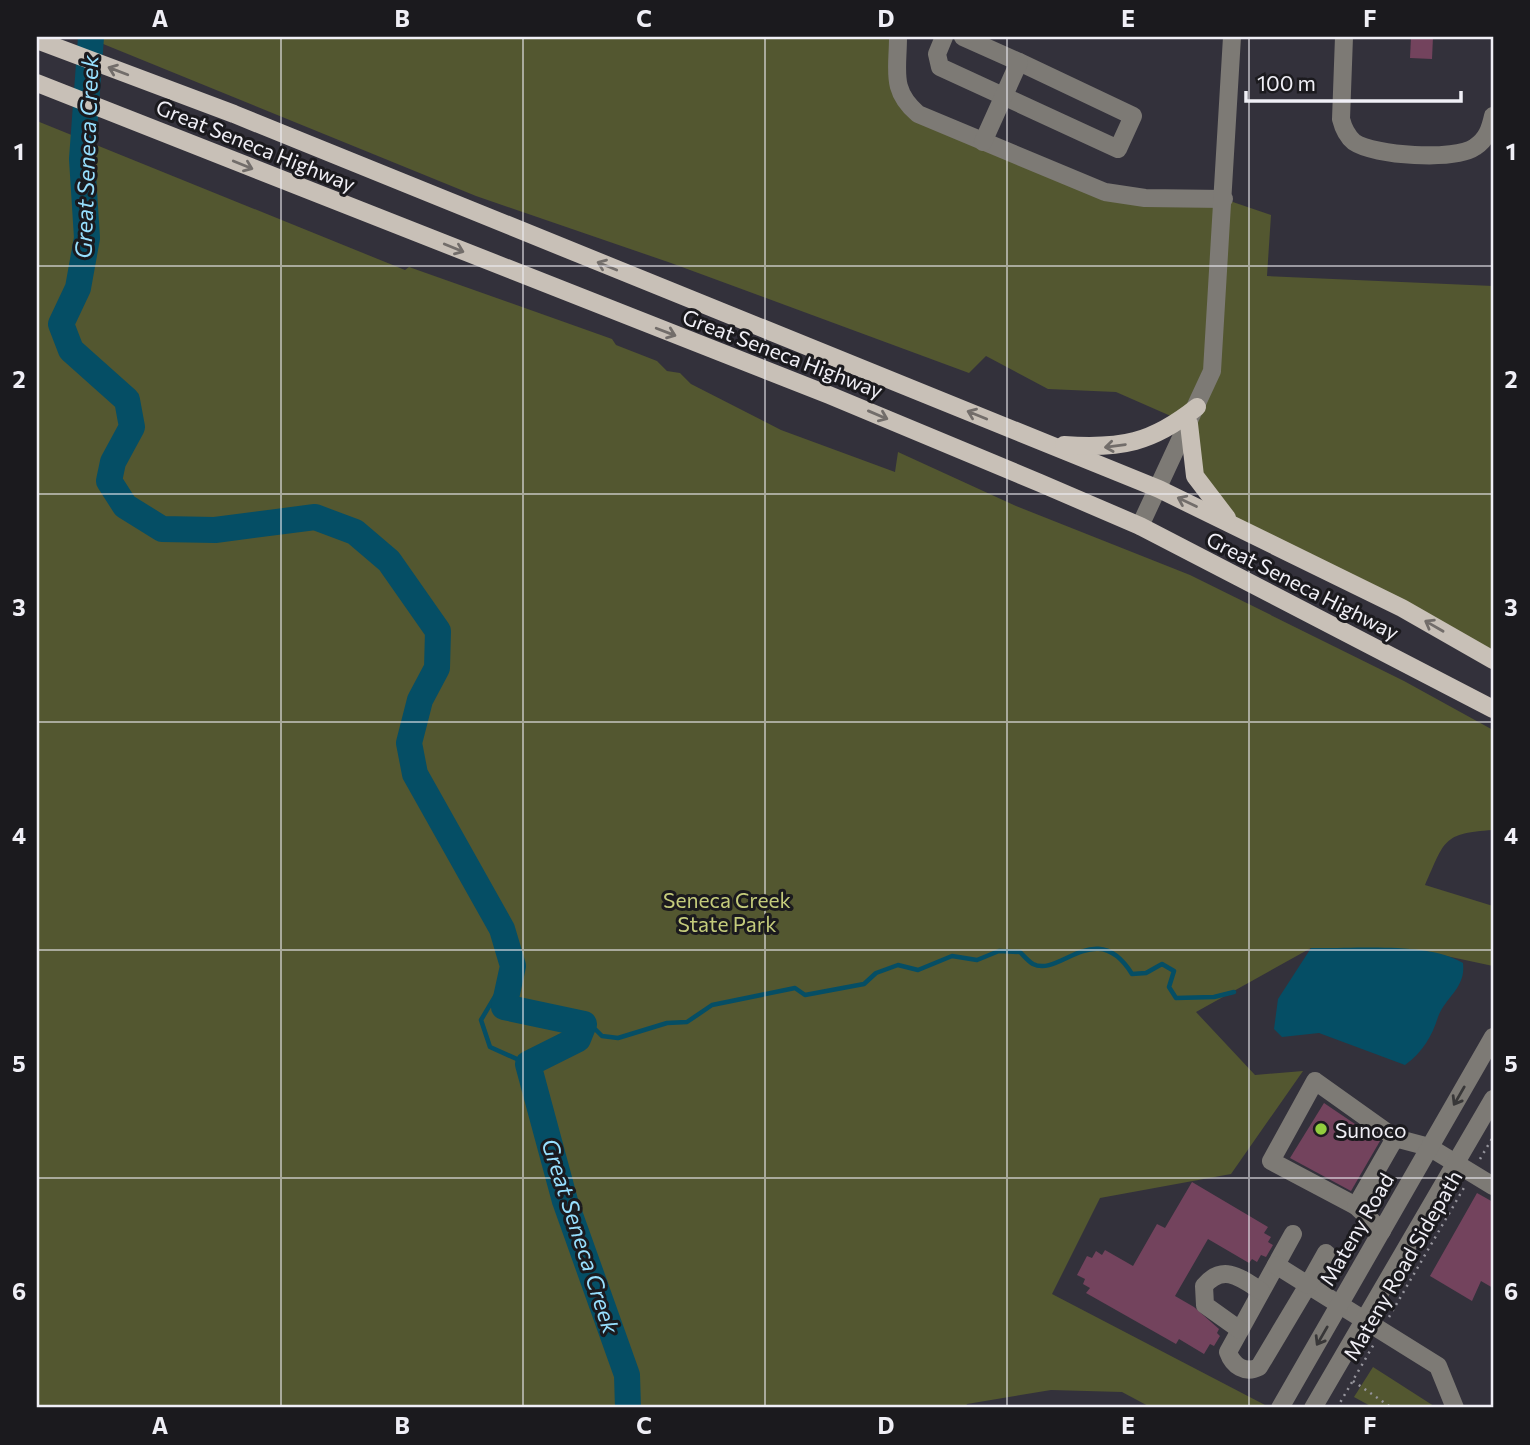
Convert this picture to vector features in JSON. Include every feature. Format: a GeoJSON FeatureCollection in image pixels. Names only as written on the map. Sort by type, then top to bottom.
{"type":"FeatureCollection","features":[{"type":"Feature","properties":{"kind":"main road","name":"Great Seneca Highway"},"geometry":{"type":"LineString","coordinates":[[37,40],[182,95],[1159,489],[1402,608],[1493,660]]}},
{"type":"Feature","properties":{"kind":"main road","name":"Great Seneca Highway"},"geometry":{"type":"LineString","coordinates":[[37,83],[829,395],[1140,526],[1493,709]]}},
{"type":"Feature","properties":{"kind":"main road"},"geometry":{"type":"LineString","coordinates":[[1048,444],[1102,447],[1126,444],[1160,433],[1197,407]]}},
{"type":"Feature","properties":{"kind":"main road"},"geometry":{"type":"LineString","coordinates":[[1189,424],[1195,476],[1219,511],[1234,525]]}},
{"type":"Feature","properties":{"kind":"street"},"geometry":{"type":"LineString","coordinates":[[898,37],[897,82],[902,100],[918,114],[1105,192],[1145,198],[1224,199]]}},
{"type":"Feature","properties":{"kind":"street"},"geometry":{"type":"LineString","coordinates":[[944,37],[937,54],[940,67],[1118,149],[1133,116],[963,37]]}},
{"type":"Feature","properties":{"kind":"street"},"geometry":{"type":"LineString","coordinates":[[1219,37],[1230,62]]}},
{"type":"Feature","properties":{"kind":"street"},"geometry":{"type":"LineString","coordinates":[[1140,526],[1212,371],[1232,37]]}},
{"type":"Feature","properties":{"kind":"street"},"geometry":{"type":"LineString","coordinates":[[1344,37],[1341,119],[1343,128],[1355,142],[1382,152],[1460,154],[1483,141],[1493,116]]}},
{"type":"Feature","properties":{"kind":"street"},"geometry":{"type":"LineString","coordinates":[[983,142],[1019,62]]}},
{"type":"Feature","properties":{"kind":"street","name":"Mateny Road"},"geometry":{"type":"LineString","coordinates":[[1280,1408],[1493,1037]]}},
{"type":"Feature","properties":{"kind":"street"},"geometry":{"type":"LineString","coordinates":[[1382,1231],[1356,1206],[1271,1161],[1315,1081],[1395,1138],[1429,1147],[1493,1186]]}},
{"type":"Feature","properties":{"kind":"street"},"geometry":{"type":"LineString","coordinates":[[1313,1408],[1493,1099]]}},
{"type":"Feature","properties":{"kind":"street"},"geometry":{"type":"LineString","coordinates":[[1356,1206],[1395,1138]]}},
{"type":"Feature","properties":{"kind":"street"},"geometry":{"type":"LineString","coordinates":[[1293,1234],[1228,1352],[1234,1364],[1253,1370],[1259,1367],[1326,1253]]}},
{"type":"Feature","properties":{"kind":"street"},"geometry":{"type":"LineString","coordinates":[[1276,1265],[1438,1366],[1455,1408]]}},
{"type":"Feature","properties":{"kind":"street"},"geometry":{"type":"LineString","coordinates":[[1240,1330],[1205,1305],[1204,1286],[1211,1277],[1222,1272],[1233,1273],[1261,1291]]}},
{"type":"Feature","properties":{"kind":"path","name":"Mateny Road Sidepath"},"geometry":{"type":"LineString","coordinates":[[1338,1408],[1493,1137]]}},
{"type":"Feature","properties":{"kind":"path"},"geometry":{"type":"LineString","coordinates":[[1353,1381],[1392,1408]]}},
{"type":"Feature","properties":{"kind":"green space"},"geometry":{"type":"Polygon","coordinates":[[[86,37],[898,37],[902,100],[1105,192],[1224,199],[1271,215],[1267,276],[1493,286],[1493,666],[1234,525],[1204,490],[1189,424],[1116,392],[1048,389],[986,356],[969,373],[671,263],[476,196],[86,37]]]}},
{"type":"Feature","properties":{"kind":"green space","name":"Seneca Creek State Park"},"geometry":{"type":"Polygon","coordinates":[[[37,121],[405,270],[409,267],[612,339],[616,345],[657,361],[667,371],[680,373],[691,384],[781,430],[895,472],[898,452],[1016,506],[1190,575],[1404,681],[1493,730],[1493,830],[1464,834],[1447,842],[1425,885],[1493,906],[1493,966],[1423,951],[1311,948],[1196,1012],[1255,1075],[1303,1071],[1231,1174],[1100,1198],[1052,1294],[1265,1405],[1263,1408],[1152,1408],[1122,1392],[1051,1390],[967,1404],[965,1408],[37,1408],[37,121]]]}},
{"type":"Feature","properties":{"kind":"green space"},"geometry":{"type":"Polygon","coordinates":[[[1373,1367],[1437,1408],[1374,1408],[1354,1397],[1373,1367]]]}},
{"type":"Feature","properties":{"kind":"water"},"geometry":{"type":"Polygon","coordinates":[[[1311,948],[1389,948],[1430,952],[1463,963],[1463,972],[1459,986],[1441,1010],[1426,1043],[1405,1065],[1319,1033],[1282,1037],[1274,1029],[1278,999],[1311,948]]]}},
{"type":"Feature","properties":{"kind":"building"},"geometry":{"type":"Polygon","coordinates":[[[1411,37],[1433,37],[1432,59],[1410,58],[1411,37]]]}},
{"type":"Feature","properties":{"kind":"building"},"geometry":{"type":"Polygon","coordinates":[[[1324,1103],[1380,1141],[1351,1191],[1290,1158],[1324,1103]]]}},
{"type":"Feature","properties":{"kind":"building"},"geometry":{"type":"Polygon","coordinates":[[[1192,1182],[1268,1227],[1264,1233],[1271,1237],[1268,1242],[1273,1245],[1266,1257],[1261,1255],[1257,1262],[1252,1259],[1249,1263],[1208,1239],[1175,1296],[1194,1307],[1219,1329],[1217,1333],[1220,1336],[1214,1346],[1210,1344],[1204,1354],[1179,1339],[1176,1344],[1086,1293],[1090,1288],[1083,1284],[1085,1279],[1077,1275],[1087,1256],[1092,1258],[1096,1251],[1102,1255],[1105,1250],[1133,1266],[1157,1224],[1165,1228],[1192,1182]]]}},
{"type":"Feature","properties":{"kind":"building"},"geometry":{"type":"Polygon","coordinates":[[[1477,1193],[1493,1202],[1493,1288],[1481,1281],[1472,1301],[1430,1276],[1477,1193]]]}},
{"type":"Feature","properties":{"kind":"waterway","name":"Great Seneca Creek"},"geometry":{"type":"LineString","coordinates":[[91,37],[82,159],[87,238],[78,288],[61,324],[71,350],[127,400],[132,427],[113,462],[109,481],[125,506],[162,529],[215,530],[315,517],[355,532],[389,561],[438,631],[437,668],[420,700],[409,743],[415,774],[502,929],[513,966],[504,1007],[584,1024],[578,1039],[528,1064],[565,1201],[627,1375],[628,1408]]}},
{"type":"Feature","properties":{"kind":"waterway"},"geometry":{"type":"LineString","coordinates":[[584,1024],[591,1025],[602,1036],[618,1038],[667,1023],[687,1022],[712,1005],[795,988],[805,995],[864,984],[876,973],[898,965],[918,970],[952,956],[977,960],[999,951],[1020,952],[1033,964],[1044,966],[1092,949],[1105,950],[1119,957],[1132,974],[1146,973],[1162,964],[1174,971],[1169,987],[1176,998],[1214,997],[1234,992]]}},
{"type":"Feature","properties":{"kind":"waterway","name":"Great Seneca Creek"},"geometry":{"type":"LineString","coordinates":[[513,966],[481,1020],[490,1047],[528,1064]]}},
{"type":"Feature","properties":{"kind":"place","name":"Sunoco"},"geometry":{"type":"Point","coordinates":[1321,1129]}}]}
